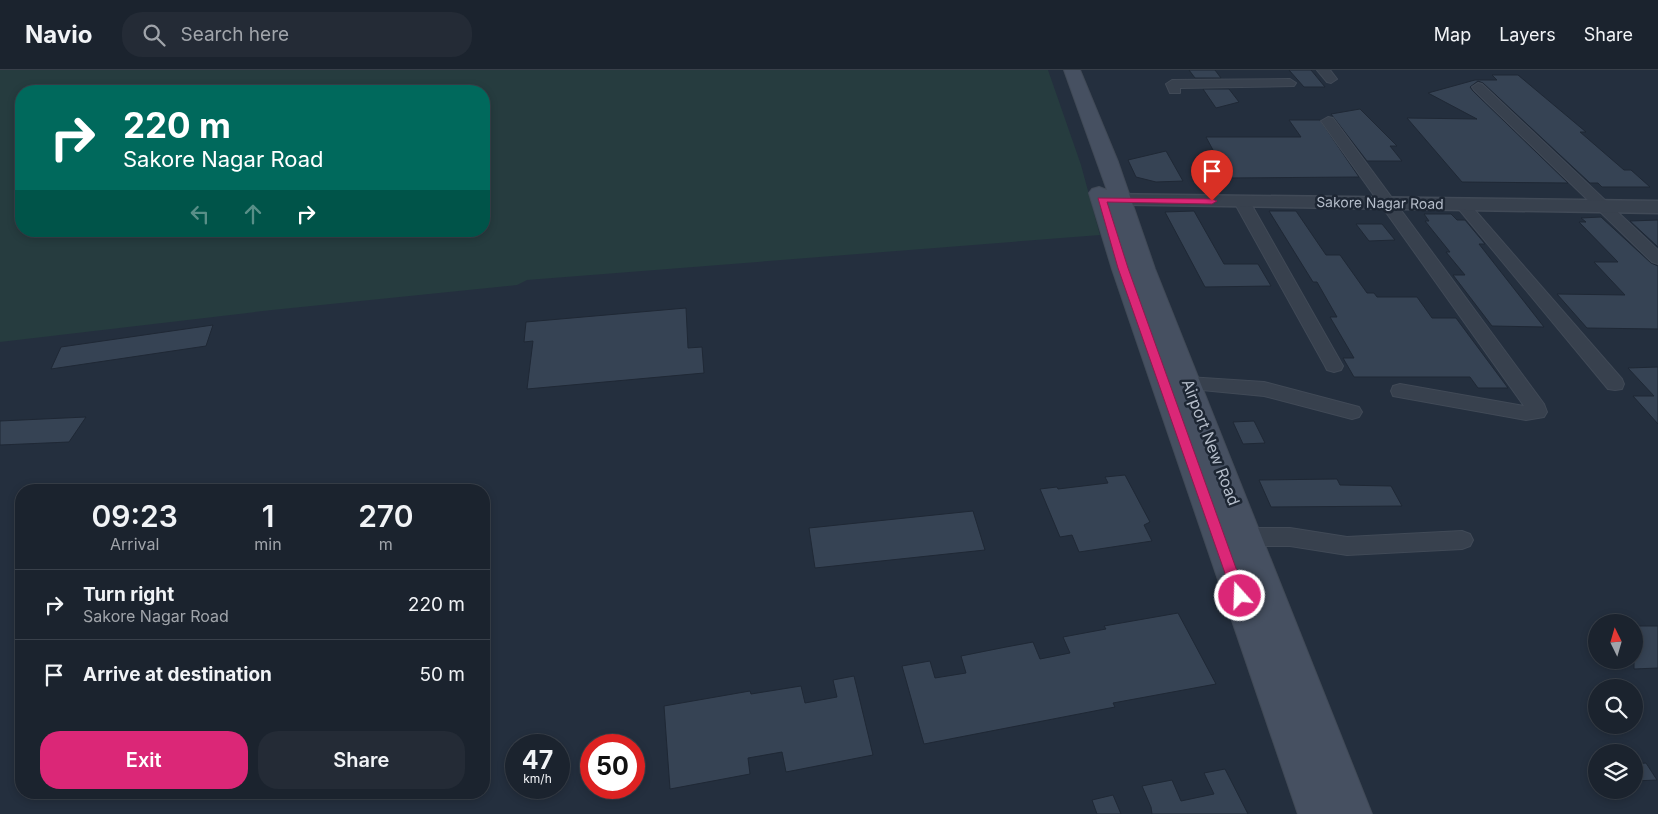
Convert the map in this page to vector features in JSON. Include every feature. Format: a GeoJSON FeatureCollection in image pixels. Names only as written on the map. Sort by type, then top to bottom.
{"type":"FeatureCollection","features":[{"type":"Feature","properties":{"kind":"main road","name":"Airport New Road"},"geometry":{"type":"LineString","coordinates":[[1056,70],[1111,200],[1144,269],[1353,814]]}},
{"type":"Feature","properties":{"kind":"main road","name":"Airport New Road"},"geometry":{"type":"LineString","coordinates":[[1072,70],[1111,200],[1126,278],[1317,814]]}},
{"type":"Feature","properties":{"kind":"street"},"geometry":{"type":"LineString","coordinates":[[1190,70],[1198,83]]}},
{"type":"Feature","properties":{"kind":"street"},"geometry":{"type":"LineString","coordinates":[[1175,90],[1172,84],[1290,84]]}},
{"type":"Feature","properties":{"kind":"street"},"geometry":{"type":"LineString","coordinates":[[1478,87],[1658,260]]}},
{"type":"Feature","properties":{"kind":"street"},"geometry":{"type":"LineString","coordinates":[[1328,121],[1538,409],[1536,412],[1526,413],[1400,391]]}},
{"type":"Feature","properties":{"kind":"street","name":"Sakore Nagar Road"},"geometry":{"type":"LineString","coordinates":[[1111,200],[1658,208]]}},
{"type":"Feature","properties":{"kind":"street"},"geometry":{"type":"LineString","coordinates":[[1242,202],[1334,366]]}},
{"type":"Feature","properties":{"kind":"street"},"geometry":{"type":"LineString","coordinates":[[1462,204],[1615,384]]}},
{"type":"Feature","properties":{"kind":"street"},"geometry":{"type":"LineString","coordinates":[[1188,382],[1264,389],[1352,412]]}},
{"type":"Feature","properties":{"kind":"street"},"geometry":{"type":"LineString","coordinates":[[1248,537],[1290,537],[1347,546],[1377,546],[1462,540]]}},
{"type":"Feature","properties":{"kind":"green space"},"geometry":{"type":"Polygon","coordinates":[[[0,70],[1048,70],[1081,165],[1100,235],[527,280],[517,285],[272,310],[0,342],[0,70]]]}},
{"type":"Feature","properties":{"kind":"building"},"geometry":{"type":"Polygon","coordinates":[[[1189,70],[1215,70],[1221,78],[1195,78],[1189,70]]]}},
{"type":"Feature","properties":{"kind":"building"},"geometry":{"type":"Polygon","coordinates":[[[1289,70],[1311,70],[1325,87],[1304,87],[1289,70]]]}},
{"type":"Feature","properties":{"kind":"building"},"geometry":{"type":"Polygon","coordinates":[[[1492,75],[1518,75],[1586,132],[1580,132],[1624,170],[1631,170],[1650,187],[1602,187],[1598,183],[1590,183],[1483,83],[1478,81],[1470,87],[1473,91],[1568,183],[1462,182],[1407,118],[1477,119],[1428,93],[1475,80],[1497,80],[1492,75]]]}},
{"type":"Feature","properties":{"kind":"building"},"geometry":{"type":"Polygon","coordinates":[[[1203,89],[1229,89],[1239,102],[1216,108],[1203,89]]]}},
{"type":"Feature","properties":{"kind":"building"},"geometry":{"type":"Polygon","coordinates":[[[1360,109],[1397,146],[1390,146],[1402,161],[1367,161],[1331,114],[1360,109]]]}},
{"type":"Feature","properties":{"kind":"building"},"geometry":{"type":"Polygon","coordinates":[[[1289,120],[1320,120],[1359,177],[1228,178],[1206,137],[1301,137],[1289,120]]]}},
{"type":"Feature","properties":{"kind":"building"},"geometry":{"type":"Polygon","coordinates":[[[1166,151],[1183,181],[1156,182],[1136,177],[1128,160],[1166,151]]]}},
{"type":"Feature","properties":{"kind":"building"},"geometry":{"type":"Polygon","coordinates":[[[1194,211],[1224,264],[1258,264],[1271,286],[1205,287],[1165,212],[1194,211]]]}},
{"type":"Feature","properties":{"kind":"building"},"geometry":{"type":"Polygon","coordinates":[[[1269,211],[1296,211],[1326,255],[1340,255],[1367,293],[1374,293],[1377,297],[1417,297],[1432,318],[1456,318],[1508,388],[1478,388],[1470,377],[1354,377],[1343,358],[1354,358],[1330,317],[1337,317],[1317,282],[1313,282],[1269,211]]]}},
{"type":"Feature","properties":{"kind":"building"},"geometry":{"type":"Polygon","coordinates":[[[1424,214],[1451,214],[1457,220],[1465,220],[1485,244],[1479,244],[1544,327],[1492,326],[1453,275],[1465,275],[1446,252],[1450,252],[1425,221],[1429,221],[1424,214]]]}},
{"type":"Feature","properties":{"kind":"building"},"geometry":{"type":"Polygon","coordinates":[[[1601,217],[1651,263],[1658,266],[1658,329],[1587,328],[1557,294],[1625,295],[1594,262],[1618,262],[1579,222],[1586,222],[1581,218],[1601,217]]]}},
{"type":"Feature","properties":{"kind":"building"},"geometry":{"type":"Polygon","coordinates":[[[1658,220],[1658,247],[1630,221],[1658,220]]]}},
{"type":"Feature","properties":{"kind":"building"},"geometry":{"type":"Polygon","coordinates":[[[1356,224],[1382,224],[1395,240],[1369,241],[1356,224]]]}},
{"type":"Feature","properties":{"kind":"building"},"geometry":{"type":"Polygon","coordinates":[[[686,308],[688,348],[702,347],[704,373],[527,389],[533,341],[524,342],[526,322],[686,308]]]}},
{"type":"Feature","properties":{"kind":"building"},"geometry":{"type":"Polygon","coordinates":[[[213,325],[206,346],[51,369],[61,347],[213,325]]]}},
{"type":"Feature","properties":{"kind":"building"},"geometry":{"type":"Polygon","coordinates":[[[1658,367],[1658,424],[1633,396],[1654,396],[1628,368],[1658,367]]]}},
{"type":"Feature","properties":{"kind":"building"},"geometry":{"type":"Polygon","coordinates":[[[86,417],[69,442],[0,445],[0,421],[86,417]]]}},
{"type":"Feature","properties":{"kind":"building"},"geometry":{"type":"Polygon","coordinates":[[[1254,421],[1265,443],[1243,444],[1233,422],[1254,421]]]}},
{"type":"Feature","properties":{"kind":"building"},"geometry":{"type":"Polygon","coordinates":[[[1125,475],[1150,522],[1144,525],[1152,541],[1079,552],[1072,535],[1060,537],[1040,489],[1057,487],[1058,489],[1108,483],[1105,477],[1125,475]]]}},
{"type":"Feature","properties":{"kind":"building"},"geometry":{"type":"Polygon","coordinates":[[[1337,479],[1340,485],[1391,486],[1402,506],[1271,507],[1259,480],[1337,479]]]}},
{"type":"Feature","properties":{"kind":"building"},"geometry":{"type":"Polygon","coordinates":[[[973,511],[985,550],[815,568],[809,528],[973,511]]]}},
{"type":"Feature","properties":{"kind":"building"},"geometry":{"type":"Polygon","coordinates":[[[1178,613],[1216,684],[1113,703],[1115,707],[924,744],[902,666],[930,661],[935,678],[966,673],[961,656],[1033,642],[1040,659],[1070,653],[1063,637],[1106,629],[1104,626],[1178,613]]]}},
{"type":"Feature","properties":{"kind":"building"},"geometry":{"type":"Polygon","coordinates":[[[1643,626],[1658,626],[1658,668],[1643,669],[1643,626]]]}},
{"type":"Feature","properties":{"kind":"building"},"geometry":{"type":"Polygon","coordinates":[[[854,676],[873,755],[786,772],[782,752],[748,758],[750,774],[670,789],[664,706],[750,691],[751,694],[801,686],[805,703],[837,697],[833,680],[854,676]]]}},
{"type":"Feature","properties":{"kind":"building"},"geometry":{"type":"Polygon","coordinates":[[[1643,763],[1646,763],[1657,780],[1643,781],[1643,763]]]}},
{"type":"Feature","properties":{"kind":"building"},"geometry":{"type":"Polygon","coordinates":[[[1225,769],[1248,814],[1152,814],[1142,786],[1172,780],[1181,801],[1214,794],[1204,773],[1225,769]]]}},
{"type":"Feature","properties":{"kind":"building"},"geometry":{"type":"Polygon","coordinates":[[[1113,795],[1121,814],[1097,814],[1092,800],[1113,795]]]}},
{"type":"Feature","properties":{"kind":"route"},"geometry":{"type":"LineString","coordinates":[[1212,201],[1102,200],[1123,268],[1240,596]]}}]}
